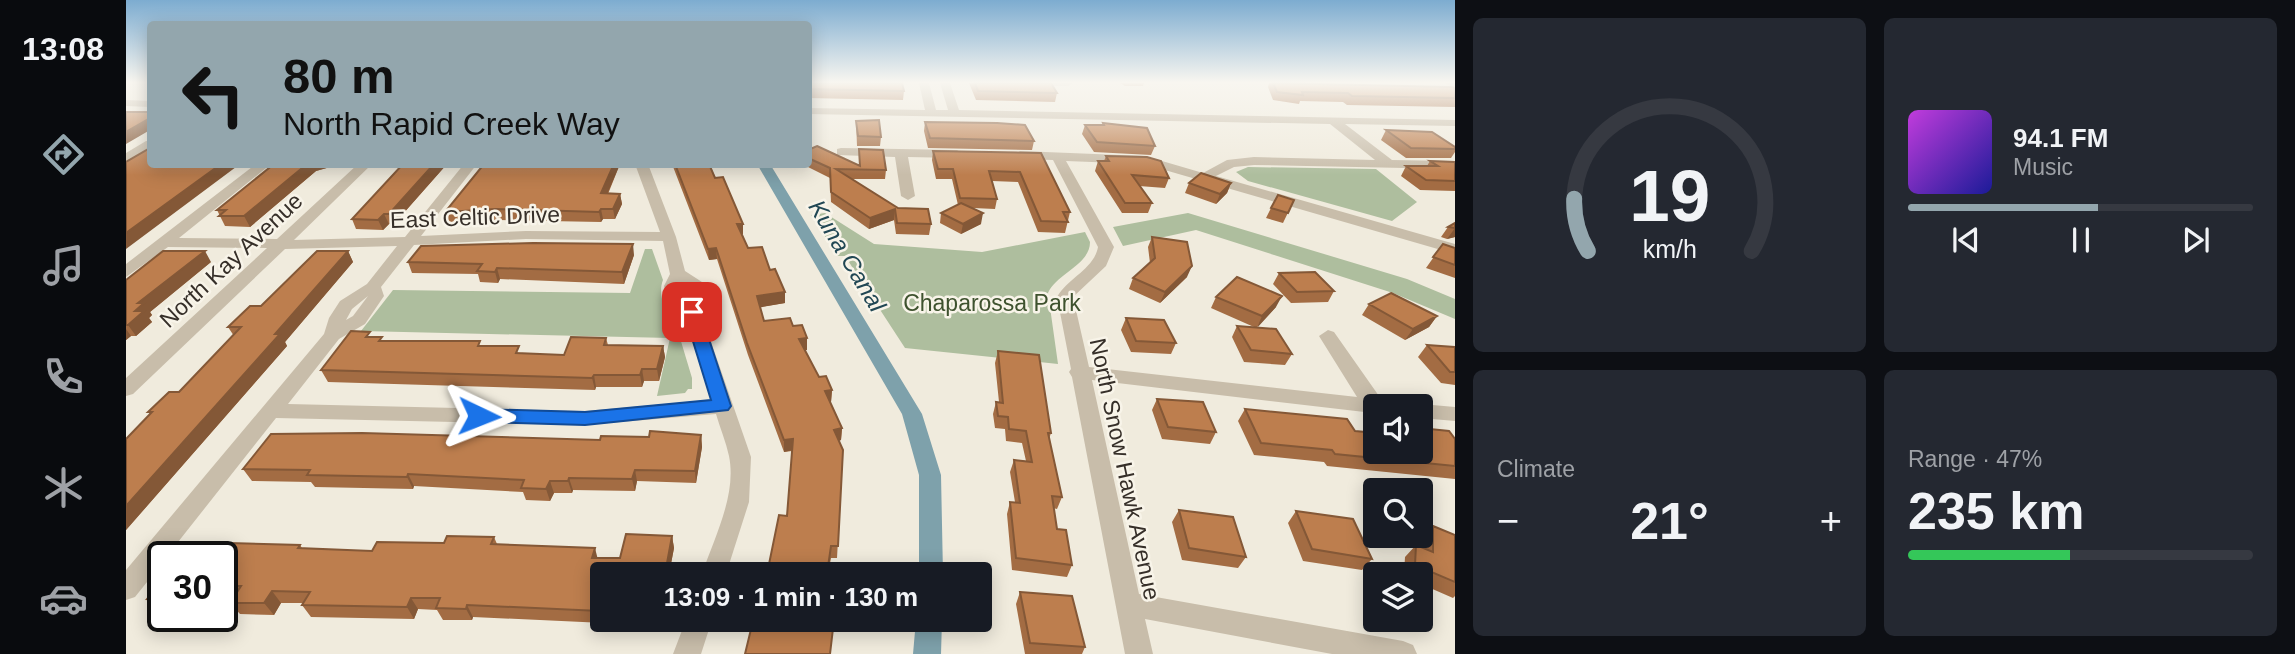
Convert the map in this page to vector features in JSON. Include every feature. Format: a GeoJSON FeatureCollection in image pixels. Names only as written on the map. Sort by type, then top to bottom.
{"type":"FeatureCollection","features":[{"type":"Feature","properties":{"kind":"street"},"geometry":{"type":"LineString","coordinates":[[943,114],[1455,123]]}},
{"type":"Feature","properties":{"kind":"street"},"geometry":{"type":"LineString","coordinates":[[1333,121],[1389,164]]}},
{"type":"Feature","properties":{"kind":"street"},"geometry":{"type":"LineString","coordinates":[[126,143],[147,144]]}},
{"type":"Feature","properties":{"kind":"street"},"geometry":{"type":"LineString","coordinates":[[126,158],[147,146]]}},
{"type":"Feature","properties":{"kind":"street"},"geometry":{"type":"LineString","coordinates":[[841,152],[966,155]]}},
{"type":"Feature","properties":{"kind":"street"},"geometry":{"type":"LineString","coordinates":[[901,153],[908,196]]}},
{"type":"Feature","properties":{"kind":"street"},"geometry":{"type":"LineString","coordinates":[[1005,155],[1145,160],[1455,249]]}},
{"type":"Feature","properties":{"kind":"street","name":"North Snow Hawk Avenue"},"geometry":{"type":"LineString","coordinates":[[1057,156],[1106,247],[1106,256],[1101,263],[1067,290],[1065,297],[1139,654]]}},
{"type":"Feature","properties":{"kind":"street"},"geometry":{"type":"LineString","coordinates":[[1206,176],[1231,163],[1254,161],[1455,165]]}},
{"type":"Feature","properties":{"kind":"street"},"geometry":{"type":"LineString","coordinates":[[126,272],[260,168]]}},
{"type":"Feature","properties":{"kind":"street","name":"North Kay Avenue"},"geometry":{"type":"LineString","coordinates":[[126,389],[362,168]]}},
{"type":"Feature","properties":{"kind":"street"},"geometry":{"type":"LineString","coordinates":[[126,589],[333,335],[336,318],[355,295],[373,287],[468,168]]}},
{"type":"Feature","properties":{"kind":"street"},"geometry":{"type":"LineString","coordinates":[[643,168],[669,237],[678,274],[672,286],[678,306],[692,312],[740,457],[743,474],[740,493],[717,562]]}},
{"type":"Feature","properties":{"kind":"street","name":"East Celtic Drive"},"geometry":{"type":"LineString","coordinates":[[165,242],[282,244],[526,235],[669,237]]}},
{"type":"Feature","properties":{"kind":"street"},"geometry":{"type":"LineString","coordinates":[[1328,335],[1367,394]]}},
{"type":"Feature","properties":{"kind":"street"},"geometry":{"type":"LineString","coordinates":[[1079,372],[1363,405]]}},
{"type":"Feature","properties":{"kind":"street"},"geometry":{"type":"LineString","coordinates":[[271,411],[585,418],[722,406]]}},
{"type":"Feature","properties":{"kind":"street"},"geometry":{"type":"LineString","coordinates":[[1433,412],[1455,414]]}},
{"type":"Feature","properties":{"kind":"street"},"geometry":{"type":"LineString","coordinates":[[1130,604],[1403,654]]}},
{"type":"Feature","properties":{"kind":"street"},"geometry":{"type":"LineString","coordinates":[[687,654],[695,632]]}},
{"type":"Feature","properties":{"kind":"green space"},"geometry":{"type":"Polygon","coordinates":[[[1248,167],[1376,169],[1417,202],[1392,221],[1248,181],[1236,172],[1248,167]]]}},
{"type":"Feature","properties":{"kind":"green space","name":"Chaparossa Park"},"geometry":{"type":"Polygon","coordinates":[[[825,213],[874,244],[982,252],[1085,232],[1090,242],[1085,257],[1058,280],[1048,293],[1058,364],[905,348],[845,256],[838,256],[811,215],[825,213]]]}},
{"type":"Feature","properties":{"kind":"green space"},"geometry":{"type":"Polygon","coordinates":[[[1188,213],[1407,279],[1455,299],[1455,319],[1393,293],[1196,230],[1123,246],[1113,227],[1188,213]]]}},
{"type":"Feature","properties":{"kind":"green space"},"geometry":{"type":"Polygon","coordinates":[[[645,249],[652,249],[663,280],[663,300],[674,318],[692,378],[692,389],[685,393],[657,396],[670,338],[361,331],[393,290],[630,293],[645,249]]]}},
{"type":"Feature","properties":{"kind":"building"},"geometry":{"type":"Polygon","coordinates":[[[126,114],[147,114],[147,120],[126,132],[126,114]]]}},
{"type":"Feature","properties":{"kind":"building"},"geometry":{"type":"Polygon","coordinates":[[[879,120],[881,137],[858,136],[856,121],[879,120]]]}},
{"type":"Feature","properties":{"kind":"building"},"geometry":{"type":"Polygon","coordinates":[[[925,122],[1025,125],[1034,141],[930,138],[925,122]]]}},
{"type":"Feature","properties":{"kind":"building"},"geometry":{"type":"Polygon","coordinates":[[[1103,123],[1147,128],[1155,146],[1097,142],[1085,125],[1104,125],[1103,123]]]}},
{"type":"Feature","properties":{"kind":"building"},"geometry":{"type":"Polygon","coordinates":[[[1386,130],[1432,132],[1455,149],[1411,148],[1386,130]]]}},
{"type":"Feature","properties":{"kind":"building"},"geometry":{"type":"Polygon","coordinates":[[[817,146],[860,166],[859,149],[883,150],[886,170],[836,169],[898,208],[928,209],[931,224],[897,223],[895,209],[870,218],[831,192],[830,168],[812,160],[812,148],[817,146]]]}},
{"type":"Feature","properties":{"kind":"building"},"geometry":{"type":"Polygon","coordinates":[[[147,150],[147,168],[215,168],[126,233],[126,162],[147,150]]]}},
{"type":"Feature","properties":{"kind":"building"},"geometry":{"type":"Polygon","coordinates":[[[933,151],[1041,153],[1070,212],[1063,212],[1068,222],[1041,221],[1020,172],[989,171],[997,199],[960,198],[953,169],[938,169],[933,151]]]}},
{"type":"Feature","properties":{"kind":"building"},"geometry":{"type":"Polygon","coordinates":[[[1106,156],[1147,157],[1161,161],[1169,178],[1132,175],[1152,203],[1125,203],[1098,161],[1109,161],[1106,156]]]}},
{"type":"Feature","properties":{"kind":"building"},"geometry":{"type":"Polygon","coordinates":[[[1430,161],[1455,162],[1455,181],[1426,180],[1406,166],[1438,166],[1430,161]]]}},
{"type":"Feature","properties":{"kind":"building"},"geometry":{"type":"Polygon","coordinates":[[[269,168],[302,168],[244,216],[219,216],[226,210],[217,210],[269,168]]]}},
{"type":"Feature","properties":{"kind":"building"},"geometry":{"type":"Polygon","coordinates":[[[399,168],[430,168],[389,214],[384,214],[378,220],[352,219],[399,168]]]}},
{"type":"Feature","properties":{"kind":"building"},"geometry":{"type":"Polygon","coordinates":[[[481,168],[612,168],[601,193],[620,194],[613,209],[601,209],[599,212],[496,209],[445,212],[481,168]]]}},
{"type":"Feature","properties":{"kind":"building"},"geometry":{"type":"Polygon","coordinates":[[[677,168],[711,168],[715,178],[723,177],[743,224],[737,224],[748,248],[762,247],[770,270],[775,269],[785,292],[757,296],[764,321],[790,318],[793,326],[802,325],[807,338],[799,339],[819,377],[826,376],[832,390],[825,391],[842,428],[834,430],[843,450],[838,546],[831,546],[829,562],[769,562],[779,515],[787,516],[793,439],[784,440],[747,343],[716,248],[708,249],[677,168]]]}},
{"type":"Feature","properties":{"kind":"building"},"geometry":{"type":"Polygon","coordinates":[[[1201,173],[1231,183],[1220,194],[1189,183],[1201,173]]]}},
{"type":"Feature","properties":{"kind":"building"},"geometry":{"type":"Polygon","coordinates":[[[1278,195],[1294,200],[1288,213],[1271,208],[1278,195]]]}},
{"type":"Feature","properties":{"kind":"building"},"geometry":{"type":"Polygon","coordinates":[[[961,203],[983,213],[963,224],[941,213],[961,203]]]}},
{"type":"Feature","properties":{"kind":"building"},"geometry":{"type":"Polygon","coordinates":[[[1152,237],[1187,242],[1192,266],[1165,292],[1133,278],[1155,258],[1152,237]]]}},
{"type":"Feature","properties":{"kind":"building"},"geometry":{"type":"Polygon","coordinates":[[[633,244],[622,272],[497,268],[495,272],[477,271],[482,264],[408,262],[421,246],[633,244]]]}},
{"type":"Feature","properties":{"kind":"building"},"geometry":{"type":"Polygon","coordinates":[[[1443,244],[1455,248],[1455,265],[1433,257],[1443,244]]]}},
{"type":"Feature","properties":{"kind":"building"},"geometry":{"type":"Polygon","coordinates":[[[163,251],[205,251],[138,303],[144,303],[135,311],[144,311],[126,325],[126,280],[163,251]]]}},
{"type":"Feature","properties":{"kind":"building"},"geometry":{"type":"Polygon","coordinates":[[[317,251],[348,251],[275,334],[280,334],[126,506],[126,439],[152,412],[148,412],[169,392],[179,392],[241,327],[228,327],[250,306],[261,306],[317,251]]]}},
{"type":"Feature","properties":{"kind":"building"},"geometry":{"type":"Polygon","coordinates":[[[1315,272],[1334,291],[1297,292],[1279,273],[1315,272]]]}},
{"type":"Feature","properties":{"kind":"building"},"geometry":{"type":"Polygon","coordinates":[[[1237,277],[1282,296],[1262,316],[1216,297],[1237,277]]]}},
{"type":"Feature","properties":{"kind":"building"},"geometry":{"type":"Polygon","coordinates":[[[1391,293],[1437,316],[1413,329],[1369,304],[1391,293]]]}},
{"type":"Feature","properties":{"kind":"building"},"geometry":{"type":"Polygon","coordinates":[[[1126,318],[1164,320],[1176,343],[1136,341],[1126,318]]]}},
{"type":"Feature","properties":{"kind":"building"},"geometry":{"type":"Polygon","coordinates":[[[1237,326],[1276,329],[1292,354],[1251,350],[1237,326]]]}},
{"type":"Feature","properties":{"kind":"building"},"geometry":{"type":"Polygon","coordinates":[[[351,331],[370,332],[366,337],[382,337],[379,341],[480,341],[478,346],[519,346],[516,353],[564,355],[571,337],[606,338],[604,345],[663,346],[657,369],[642,369],[640,375],[594,375],[592,378],[321,370],[351,331]]]}},
{"type":"Feature","properties":{"kind":"building"},"geometry":{"type":"Polygon","coordinates":[[[1427,345],[1455,347],[1455,372],[1450,372],[1427,345]]]}},
{"type":"Feature","properties":{"kind":"building"},"geometry":{"type":"Polygon","coordinates":[[[998,351],[1039,355],[1051,433],[1048,433],[1062,497],[1052,496],[1057,529],[1066,530],[1072,565],[1016,558],[1010,502],[1020,503],[1014,460],[1032,462],[1026,431],[1009,429],[1008,417],[998,416],[996,402],[1003,403],[998,351]]]}},
{"type":"Feature","properties":{"kind":"building"},"geometry":{"type":"Polygon","coordinates":[[[1157,399],[1203,402],[1216,432],[1168,427],[1157,399]]]}},
{"type":"Feature","properties":{"kind":"building"},"geometry":{"type":"Polygon","coordinates":[[[1245,409],[1347,419],[1355,431],[1363,432],[1363,457],[1335,454],[1332,450],[1261,443],[1245,409]]]}},
{"type":"Feature","properties":{"kind":"building"},"geometry":{"type":"Polygon","coordinates":[[[1433,429],[1449,431],[1455,439],[1455,466],[1433,464],[1433,429]]]}},
{"type":"Feature","properties":{"kind":"building"},"geometry":{"type":"Polygon","coordinates":[[[650,431],[701,435],[695,471],[635,470],[632,479],[569,478],[568,481],[550,481],[546,489],[521,488],[524,480],[408,474],[407,477],[307,475],[310,470],[243,469],[271,434],[362,433],[600,440],[601,436],[649,437],[650,431]]]}},
{"type":"Feature","properties":{"kind":"building"},"geometry":{"type":"Polygon","coordinates":[[[1179,510],[1233,517],[1246,557],[1189,548],[1179,510]]]}},
{"type":"Feature","properties":{"kind":"building"},"geometry":{"type":"Polygon","coordinates":[[[1296,511],[1353,519],[1363,540],[1363,548],[1367,548],[1372,559],[1312,549],[1296,511]]]}},
{"type":"Feature","properties":{"kind":"building"},"geometry":{"type":"Polygon","coordinates":[[[1433,526],[1455,535],[1455,582],[1433,573],[1433,562],[1415,562],[1416,548],[1433,552],[1433,526]]]}},
{"type":"Feature","properties":{"kind":"building"},"geometry":{"type":"Polygon","coordinates":[[[626,534],[672,536],[667,562],[590,562],[590,611],[467,605],[466,609],[436,608],[440,598],[411,598],[407,607],[302,605],[310,592],[272,591],[264,603],[238,603],[238,591],[241,586],[238,586],[238,543],[372,551],[377,542],[444,543],[447,536],[494,537],[491,544],[595,548],[592,558],[620,558],[626,534]]]}},
{"type":"Feature","properties":{"kind":"building"},"geometry":{"type":"Polygon","coordinates":[[[1020,592],[1072,596],[1085,647],[1030,643],[1020,592]]]}},
{"type":"Feature","properties":{"kind":"building"},"geometry":{"type":"Polygon","coordinates":[[[750,632],[833,632],[830,654],[745,654],[750,632]]]}},
{"type":"Feature","properties":{"kind":"waterway","name":"Kuna Canal"},"geometry":{"type":"LineString","coordinates":[[765,168],[912,414],[930,475],[931,562]]}},
{"type":"Feature","properties":{"kind":"waterway","name":"Kuna Canal"},"geometry":{"type":"LineString","coordinates":[[927,654],[928,632]]}},
{"type":"Feature","properties":{"kind":"route"},"geometry":{"type":"LineString","coordinates":[[479,416],[585,418],[722,406],[692,312]]}}]}
